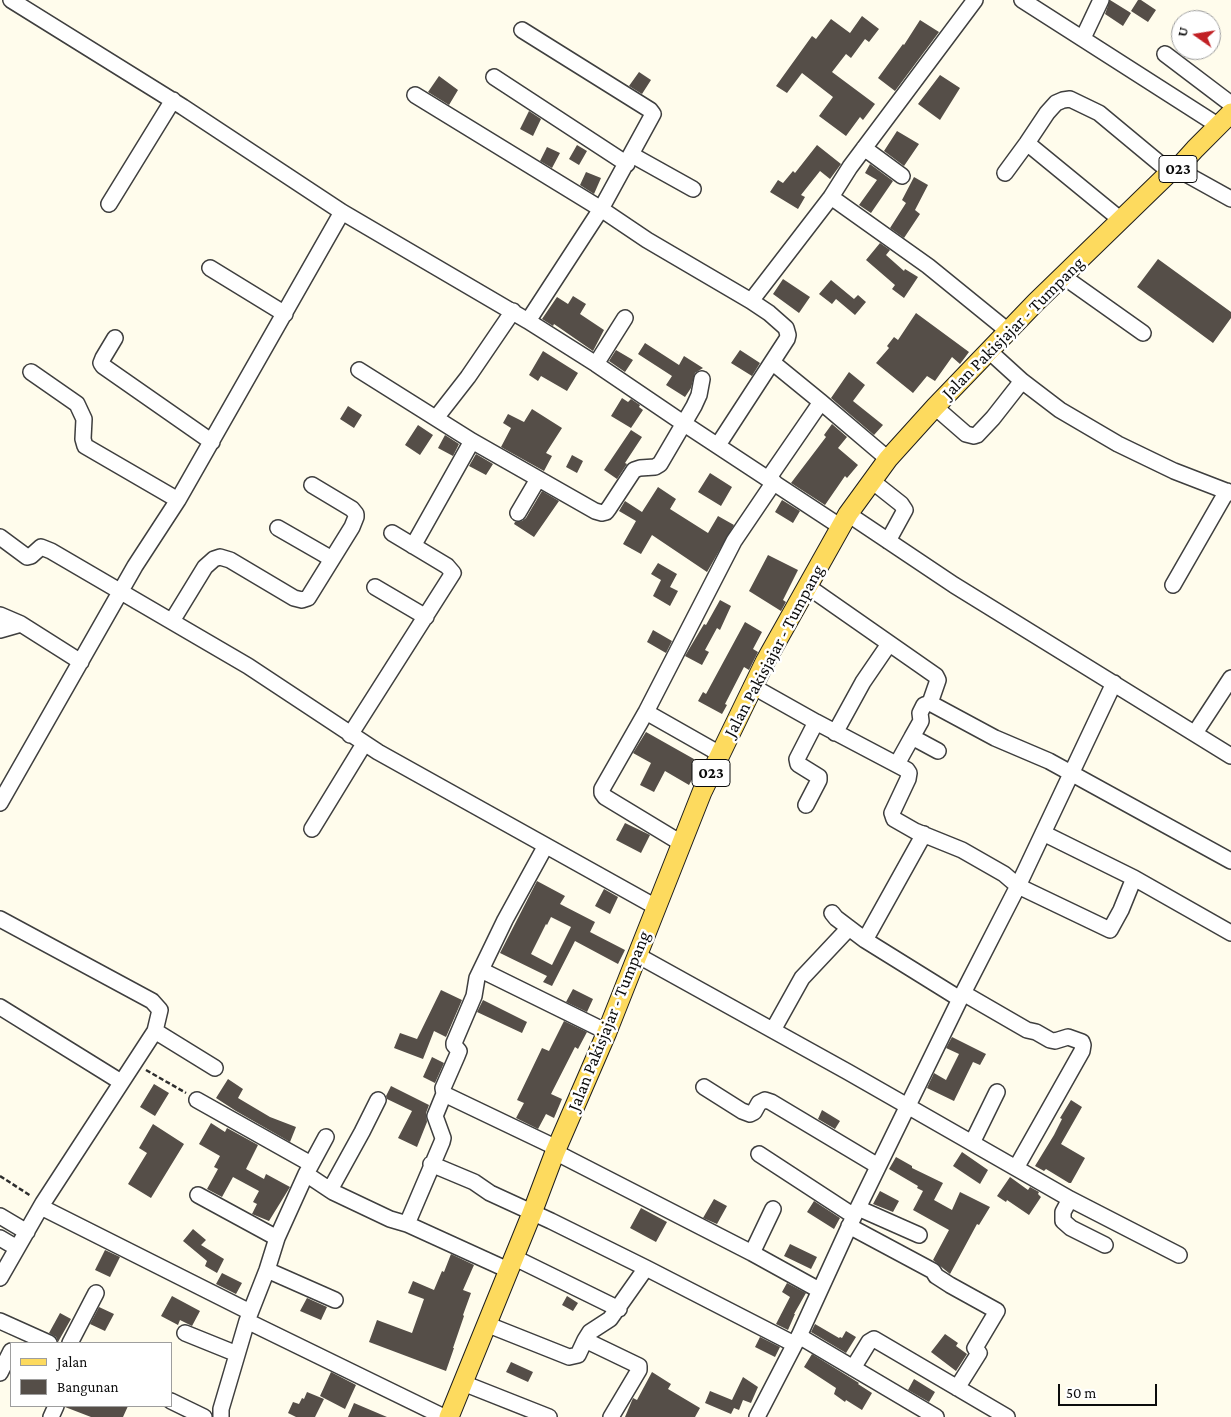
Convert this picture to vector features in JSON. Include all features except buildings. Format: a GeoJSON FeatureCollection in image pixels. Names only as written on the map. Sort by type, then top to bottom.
{"type":"FeatureCollection","features":[{"type":"Feature","properties":{"kind":"main road","name":"Jalan Pakisjajar - Tumpang"},"geometry":{"type":"LineString","coordinates":[[449,1417],[556,1150],[607,1032],[702,792],[752,686],[844,521],[888,459],[935,406],[1036,302],[1064,277],[1225,119]]}},
{"type":"Feature","properties":{"kind":"street"},"geometry":{"type":"LineString","coordinates":[[11,0],[173,100],[342,212],[513,311],[771,481],[844,521],[888,542],[954,585],[1231,756]]}},
{"type":"Feature","properties":{"kind":"street"},"geometry":{"type":"LineString","coordinates":[[751,302],[976,0]]}},
{"type":"Feature","properties":{"kind":"street"},"geometry":{"type":"LineString","coordinates":[[1022,0],[1083,38],[1225,119]]}},
{"type":"Feature","properties":{"kind":"street"},"geometry":{"type":"LineString","coordinates":[[1083,38],[1101,0]]}},
{"type":"Feature","properties":{"kind":"street"},"geometry":{"type":"LineString","coordinates":[[522,30],[650,110],[653,114],[601,209],[528,321]]}},
{"type":"Feature","properties":{"kind":"street"},"geometry":{"type":"LineString","coordinates":[[1165,54],[1231,104]]}},
{"type":"Feature","properties":{"kind":"street"},"geometry":{"type":"LineString","coordinates":[[494,77],[629,159],[693,189]]}},
{"type":"Feature","properties":{"kind":"street"},"geometry":{"type":"LineString","coordinates":[[416,95],[601,209],[647,240],[751,302],[782,324],[788,332],[787,339],[718,445]]}},
{"type":"Feature","properties":{"kind":"street"},"geometry":{"type":"LineString","coordinates":[[1005,173],[1028,143],[1047,113],[1056,103],[1070,99],[1099,113],[1174,170],[1231,200]]}},
{"type":"Feature","properties":{"kind":"street"},"geometry":{"type":"LineString","coordinates":[[109,204],[173,100]]}},
{"type":"Feature","properties":{"kind":"street"},"geometry":{"type":"LineString","coordinates":[[1028,143],[1121,220]]}},
{"type":"Feature","properties":{"kind":"street"},"geometry":{"type":"LineString","coordinates":[[864,148],[902,176]]}},
{"type":"Feature","properties":{"kind":"street"},"geometry":{"type":"LineString","coordinates":[[831,197],[928,266],[1008,332]]}},
{"type":"Feature","properties":{"kind":"street"},"geometry":{"type":"LineString","coordinates":[[0,803],[134,566],[178,500],[342,212]]}},
{"type":"Feature","properties":{"kind":"street"},"geometry":{"type":"LineString","coordinates":[[210,268],[285,314]]}},
{"type":"Feature","properties":{"kind":"street"},"geometry":{"type":"LineString","coordinates":[[1064,277],[1143,334]]}},
{"type":"Feature","properties":{"kind":"street"},"geometry":{"type":"LineString","coordinates":[[436,418],[468,377],[513,311]]}},
{"type":"Feature","properties":{"kind":"street"},"geometry":{"type":"LineString","coordinates":[[596,364],[625,318]]}},
{"type":"Feature","properties":{"kind":"street"},"geometry":{"type":"LineString","coordinates":[[116,338],[103,358],[101,363],[103,366],[212,442]]}},
{"type":"Feature","properties":{"kind":"street"},"geometry":{"type":"LineString","coordinates":[[989,351],[1022,382],[1060,410],[1118,444],[1174,470],[1229,492],[1173,585]]}},
{"type":"Feature","properties":{"kind":"street"},"geometry":{"type":"LineString","coordinates":[[772,362],[888,459]]}},
{"type":"Feature","properties":{"kind":"street"},"geometry":{"type":"LineString","coordinates":[[359,370],[472,441],[595,511],[602,513],[606,512],[634,470],[654,467],[660,464],[697,400],[702,379]]}},
{"type":"Feature","properties":{"kind":"street"},"geometry":{"type":"LineString","coordinates":[[31,372],[77,404],[84,419],[83,439],[85,446],[178,500]]}},
{"type":"Feature","properties":{"kind":"street"},"geometry":{"type":"LineString","coordinates":[[935,406],[966,434],[974,436],[987,424],[1022,382]]}},
{"type":"Feature","properties":{"kind":"street"},"geometry":{"type":"LineString","coordinates":[[681,843],[602,793],[604,784],[646,712],[734,541],[821,402]]}},
{"type":"Feature","properties":{"kind":"street"},"geometry":{"type":"LineString","coordinates":[[413,546],[472,441]]}},
{"type":"Feature","properties":{"kind":"street"},"geometry":{"type":"LineString","coordinates":[[518,514],[538,479]]}},
{"type":"Feature","properties":{"kind":"street"},"geometry":{"type":"LineString","coordinates":[[872,481],[901,504],[905,510],[888,542]]}},
{"type":"Feature","properties":{"kind":"street"},"geometry":{"type":"LineString","coordinates":[[172,621],[205,567],[214,559],[220,557],[230,560],[290,596],[305,600],[352,527],[356,517],[352,509],[312,485]]}},
{"type":"Feature","properties":{"kind":"street"},"geometry":{"type":"LineString","coordinates":[[278,528],[332,558]]}},
{"type":"Feature","properties":{"kind":"street"},"geometry":{"type":"LineString","coordinates":[[350,735],[452,576],[452,571],[447,566],[392,533]]}},
{"type":"Feature","properties":{"kind":"street"},"geometry":{"type":"LineString","coordinates":[[0,537],[27,556],[31,556],[41,548],[46,548],[248,666],[364,744],[545,847],[656,907]]}},
{"type":"Feature","properties":{"kind":"street"},"geometry":{"type":"LineString","coordinates":[[807,586],[936,676],[938,680],[930,703]]}},
{"type":"Feature","properties":{"kind":"street"},"geometry":{"type":"LineString","coordinates":[[375,587],[426,617]]}},
{"type":"Feature","properties":{"kind":"street"},"geometry":{"type":"LineString","coordinates":[[0,615],[21,624],[81,662]]}},
{"type":"Feature","properties":{"kind":"street"},"geometry":{"type":"LineString","coordinates":[[0,630],[21,624]]}},
{"type":"Feature","properties":{"kind":"street"},"geometry":{"type":"LineString","coordinates":[[835,733],[864,682],[889,644]]}},
{"type":"Feature","properties":{"kind":"street"},"geometry":{"type":"LineString","coordinates":[[1195,733],[1231,678]]}},
{"type":"Feature","properties":{"kind":"street"},"geometry":{"type":"LineString","coordinates":[[757,1417],[796,1340],[878,1166],[1018,886],[1114,683]]}},
{"type":"Feature","properties":{"kind":"street"},"geometry":{"type":"LineString","coordinates":[[752,686],[835,733],[907,770],[909,774],[908,779],[892,816],[900,823],[962,850],[1004,874],[1018,886],[1110,930],[1122,910],[1134,878]]}},
{"type":"Feature","properties":{"kind":"street"},"geometry":{"type":"LineString","coordinates":[[897,764],[921,721],[920,713],[924,705],[930,703],[995,738],[1072,773],[1231,861]]}},
{"type":"Feature","properties":{"kind":"street"},"geometry":{"type":"LineString","coordinates":[[646,712],[720,754]]}},
{"type":"Feature","properties":{"kind":"street"},"geometry":{"type":"LineString","coordinates":[[806,805],[819,777],[798,764],[797,759],[816,722]]}},
{"type":"Feature","properties":{"kind":"street"},"geometry":{"type":"LineString","coordinates":[[912,737],[938,751]]}},
{"type":"Feature","properties":{"kind":"street"},"geometry":{"type":"LineString","coordinates":[[312,830],[364,744]]}},
{"type":"Feature","properties":{"kind":"street"},"geometry":{"type":"LineString","coordinates":[[1043,833],[1134,878],[1231,933]]}},
{"type":"Feature","properties":{"kind":"street"},"geometry":{"type":"LineString","coordinates":[[865,940],[924,834]]}},
{"type":"Feature","properties":{"kind":"street"},"geometry":{"type":"LineString","coordinates":[[407,1224],[443,1138],[436,1116],[444,1094],[443,1088],[459,1051],[454,1043],[474,996],[477,978],[505,920],[545,847]]}},
{"type":"Feature","properties":{"kind":"street"},"geometry":{"type":"LineString","coordinates":[[832,913],[865,940],[962,996],[1027,1030],[1036,1032],[1050,1040],[1055,1041],[1068,1037],[1082,1042],[1082,1051],[1016,1168]]}},
{"type":"Feature","properties":{"kind":"street"},"geometry":{"type":"LineString","coordinates":[[0,919],[152,1001],[160,1010],[155,1030],[42,1205],[0,1278]]}},
{"type":"Feature","properties":{"kind":"street"},"geometry":{"type":"LineString","coordinates":[[773,1030],[802,978],[849,928]]}},
{"type":"Feature","properties":{"kind":"street"},"geometry":{"type":"LineString","coordinates":[[637,955],[1070,1199],[1178,1255]]}},
{"type":"Feature","properties":{"kind":"street"},"geometry":{"type":"LineString","coordinates":[[480,970],[607,1032]]}},
{"type":"Feature","properties":{"kind":"street"},"geometry":{"type":"LineString","coordinates":[[0,1007],[121,1082]]}},
{"type":"Feature","properties":{"kind":"street"},"geometry":{"type":"LineString","coordinates":[[155,1030],[215,1068]]}},
{"type":"Feature","properties":{"kind":"street"},"geometry":{"type":"LineString","coordinates":[[704,1087],[750,1114],[754,1112],[759,1103],[765,1100],[771,1102],[878,1166]]}},
{"type":"Feature","properties":{"kind":"street"},"geometry":{"type":"LineString","coordinates":[[972,1143],[997,1092]]}},
{"type":"Feature","properties":{"kind":"street"},"geometry":{"type":"LineString","coordinates":[[444,1094],[556,1150],[819,1290]]}},
{"type":"Feature","properties":{"kind":"street"},"geometry":{"type":"LineString","coordinates":[[197,1100],[308,1169],[330,1190],[390,1219],[510,1264],[619,1309]]}},
{"type":"Feature","properties":{"kind":"street"},"geometry":{"type":"LineString","coordinates":[[330,1190],[378,1100]]}},
{"type":"Feature","properties":{"kind":"street"},"geometry":{"type":"LineString","coordinates":[[221,1417],[221,1409],[248,1317],[267,1270],[277,1238],[308,1169],[326,1137]]}},
{"type":"Feature","properties":{"kind":"street"},"geometry":{"type":"LineString","coordinates":[[759,1154],[854,1217],[932,1271],[936,1276],[996,1312],[975,1348],[979,1353],[957,1388]]}},
{"type":"Feature","properties":{"kind":"street"},"geometry":{"type":"LineString","coordinates":[[431,1164],[474,1182],[490,1194],[551,1221],[853,1368],[936,1417]]}},
{"type":"Feature","properties":{"kind":"street"},"geometry":{"type":"LineString","coordinates":[[198,1195],[277,1238]]}},
{"type":"Feature","properties":{"kind":"street"},"geometry":{"type":"LineString","coordinates":[[1070,1199],[1063,1212],[1063,1221],[1071,1228],[1105,1245]]}},
{"type":"Feature","properties":{"kind":"street"},"geometry":{"type":"LineString","coordinates":[[42,1205],[248,1317],[444,1417]]}},
{"type":"Feature","properties":{"kind":"street"},"geometry":{"type":"LineString","coordinates":[[752,1254],[773,1209]]}},
{"type":"Feature","properties":{"kind":"street"},"geometry":{"type":"LineString","coordinates":[[0,1216],[26,1232]]}},
{"type":"Feature","properties":{"kind":"street"},"geometry":{"type":"LineString","coordinates":[[854,1217],[919,1235]]}},
{"type":"Feature","properties":{"kind":"street"},"geometry":{"type":"LineString","coordinates":[[0,1238],[17,1248]]}},
{"type":"Feature","properties":{"kind":"street"},"geometry":{"type":"LineString","coordinates":[[486,1324],[569,1357],[578,1355],[590,1332],[610,1319],[619,1309],[646,1268]]}},
{"type":"Feature","properties":{"kind":"street"},"geometry":{"type":"LineString","coordinates":[[267,1270],[335,1300]]}},
{"type":"Feature","properties":{"kind":"street"},"geometry":{"type":"LineString","coordinates":[[71,1342],[96,1294]]}},
{"type":"Feature","properties":{"kind":"street"},"geometry":{"type":"LineString","coordinates":[[0,1321],[18,1337],[44,1342]]}},
{"type":"Feature","properties":{"kind":"street"},"geometry":{"type":"LineString","coordinates":[[185,1333],[237,1354]]}},
{"type":"Feature","properties":{"kind":"street"},"geometry":{"type":"LineString","coordinates":[[853,1368],[869,1342],[874,1339],[1007,1417]]}},
{"type":"Feature","properties":{"kind":"street"},"geometry":{"type":"LineString","coordinates":[[585,1340],[640,1367],[611,1417]]}},
{"type":"Feature","properties":{"kind":"street"},"geometry":{"type":"LineString","coordinates":[[0,1373],[10,1353]]}},
{"type":"Feature","properties":{"kind":"street"},"geometry":{"type":"LineString","coordinates":[[463,1383],[549,1417]]}},
{"type":"Feature","properties":{"kind":"street"},"geometry":{"type":"LineString","coordinates":[[172,1402],[204,1417]]}},
{"type":"Feature","properties":{"kind":"path"},"geometry":{"type":"LineString","coordinates":[[134,1062],[197,1100]]}},
{"type":"Feature","properties":{"kind":"path"},"geometry":{"type":"LineString","coordinates":[[0,1176],[42,1205]]}}]}
